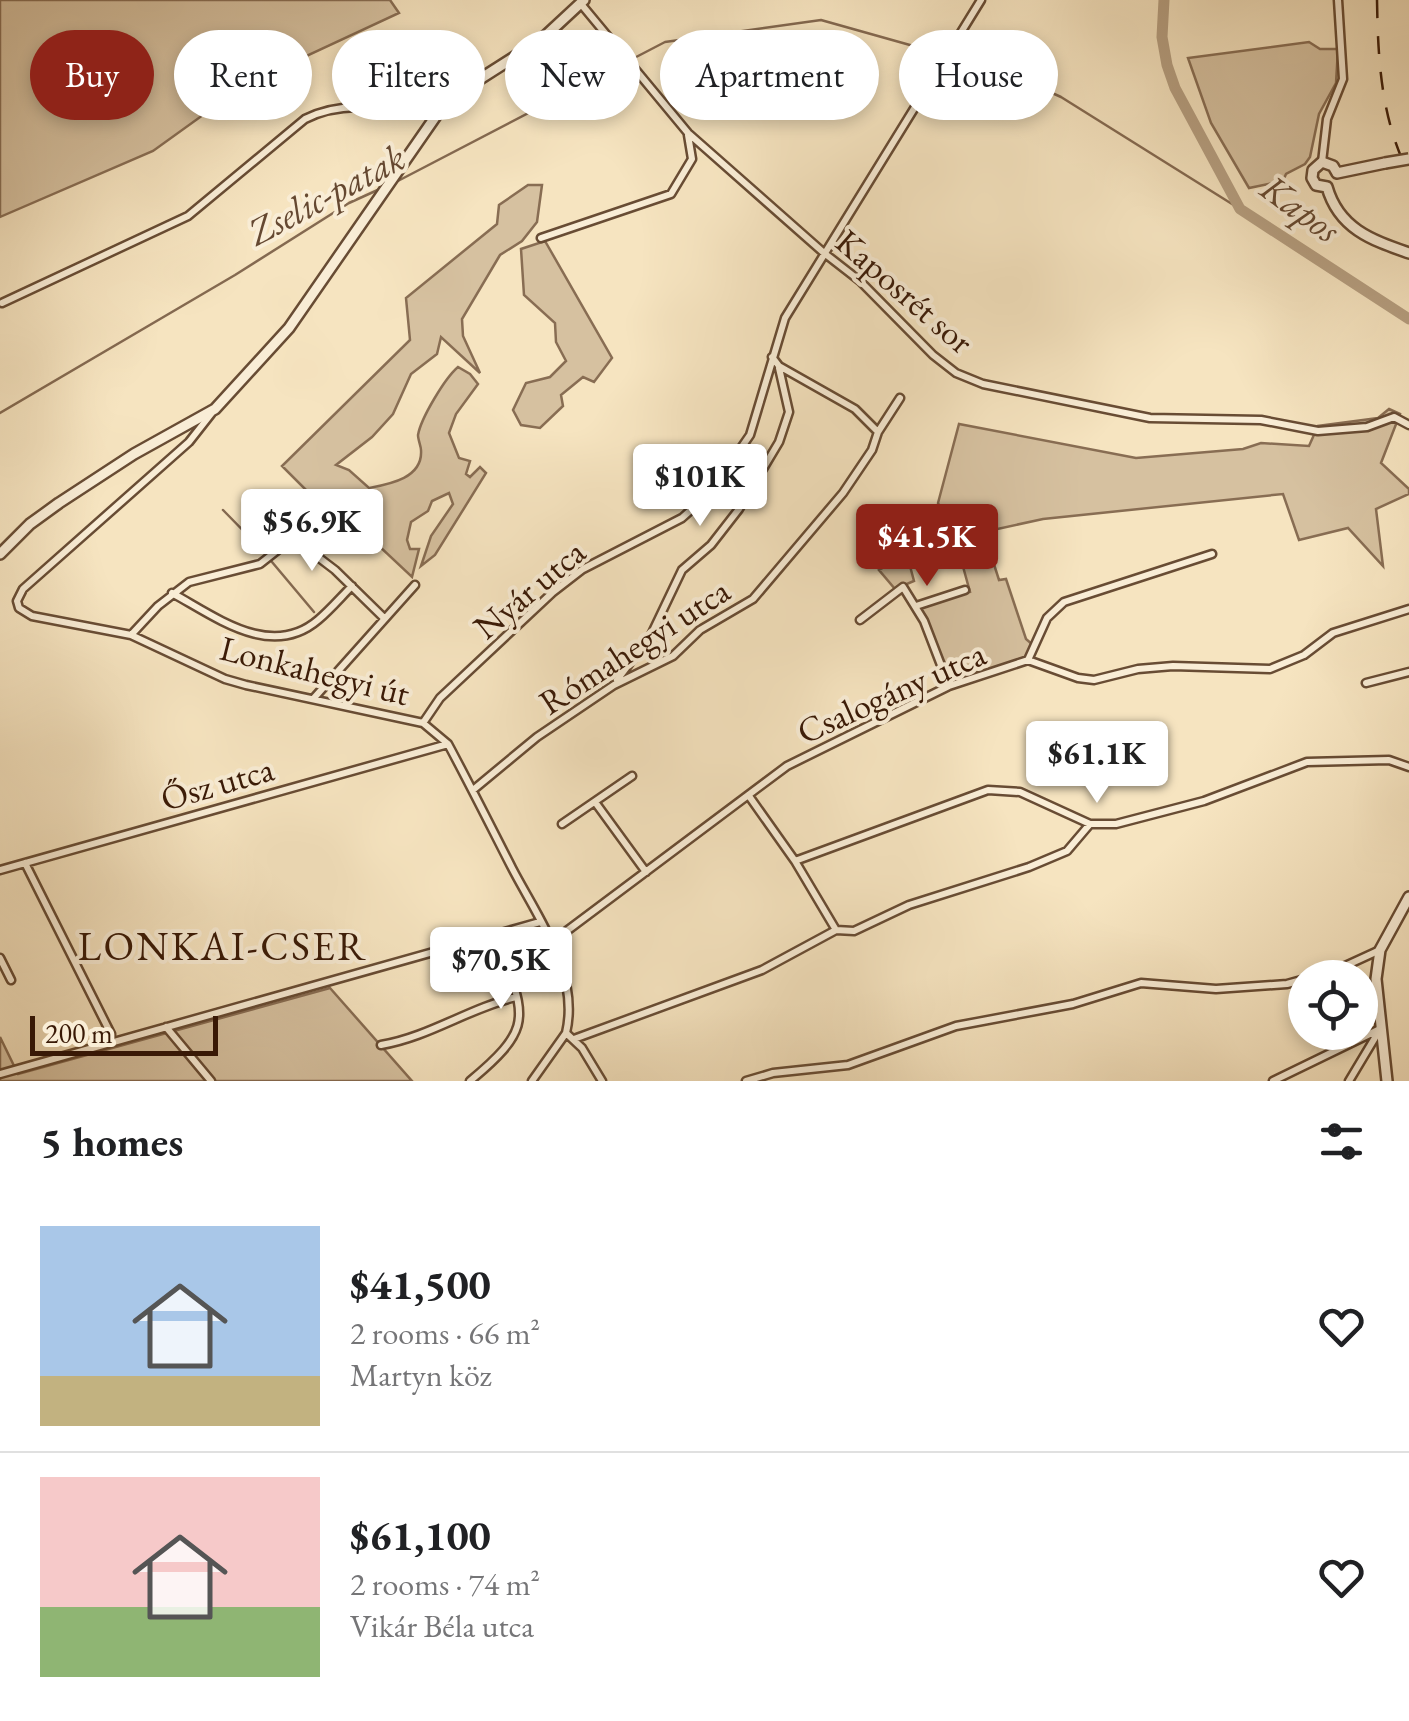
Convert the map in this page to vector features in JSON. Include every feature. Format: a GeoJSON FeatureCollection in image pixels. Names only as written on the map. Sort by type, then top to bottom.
{"type":"FeatureCollection","features":[{"type":"Feature","properties":{"kind":"street","name":"Nyár utca"},"geometry":{"type":"LineString","coordinates":[[422,723],[440,698],[582,569],[682,518],[710,493],[750,435],[785,318],[981,0]]}},
{"type":"Feature","properties":{"kind":"street"},"geometry":{"type":"LineString","coordinates":[[1328,188],[1316,185],[1312,170],[1322,162],[1326,120],[1343,79],[1338,0]]}},
{"type":"Feature","properties":{"kind":"street"},"geometry":{"type":"LineString","coordinates":[[485,74],[541,40],[582,2]]}},
{"type":"Feature","properties":{"kind":"street","name":"Kaposrét sor"},"geometry":{"type":"LineString","coordinates":[[582,2],[688,133],[860,281],[932,355],[956,372],[983,384],[1150,418],[1261,420],[1318,431],[1367,427],[1394,417],[1409,425]]}},
{"type":"Feature","properties":{"kind":"street"},"geometry":{"type":"LineString","coordinates":[[2,303],[188,216],[305,118],[332,107]]}},
{"type":"Feature","properties":{"kind":"street"},"geometry":{"type":"LineString","coordinates":[[0,554],[58,503],[214,409],[289,328],[432,120]]}},
{"type":"Feature","properties":{"kind":"street"},"geometry":{"type":"LineString","coordinates":[[541,238],[671,194],[692,159],[688,133]]}},
{"type":"Feature","properties":{"kind":"street"},"geometry":{"type":"LineString","coordinates":[[1337,173],[1409,159]]}},
{"type":"Feature","properties":{"kind":"street"},"geometry":{"type":"LineString","coordinates":[[1322,162],[1333,166],[1337,173],[1336,182],[1328,188]]}},
{"type":"Feature","properties":{"kind":"street"},"geometry":{"type":"LineString","coordinates":[[1328,188],[1335,206],[1352,228],[1409,253]]}},
{"type":"Feature","properties":{"kind":"street"},"geometry":{"type":"LineString","coordinates":[[614,684],[651,635],[682,570],[711,545],[740,509],[779,442],[789,412],[779,366],[772,356]]}},
{"type":"Feature","properties":{"kind":"street"},"geometry":{"type":"LineString","coordinates":[[779,366],[855,408],[878,432]]}},
{"type":"Feature","properties":{"kind":"street","name":"Rómahegyi utca"},"geometry":{"type":"LineString","coordinates":[[472,790],[614,684],[673,656],[700,630],[754,599],[844,493],[900,398]]}},
{"type":"Feature","properties":{"kind":"street","name":"Lonkahegyi út"},"geometry":{"type":"LineString","coordinates":[[214,409],[188,442],[19,595],[19,608],[32,616],[132,635],[225,679],[422,723],[448,744],[552,942],[566,983],[570,1036]]}},
{"type":"Feature","properties":{"kind":"street"},"geometry":{"type":"LineString","coordinates":[[263,508],[384,618]]}},
{"type":"Feature","properties":{"kind":"street"},"geometry":{"type":"LineString","coordinates":[[132,635],[172,593],[202,577],[260,564],[293,538]]}},
{"type":"Feature","properties":{"kind":"street"},"geometry":{"type":"LineString","coordinates":[[1028,660],[1047,618],[1064,602],[1212,554]]}},
{"type":"Feature","properties":{"kind":"street"},"geometry":{"type":"LineString","coordinates":[[313,698],[415,585]]}},
{"type":"Feature","properties":{"kind":"street"},"geometry":{"type":"LineString","coordinates":[[172,593],[244,631],[274,638],[300,632],[317,622],[352,586]]}},
{"type":"Feature","properties":{"kind":"street"},"geometry":{"type":"LineString","coordinates":[[860,620],[903,588],[916,606],[950,686]]}},
{"type":"Feature","properties":{"kind":"street"},"geometry":{"type":"LineString","coordinates":[[916,606],[965,590]]}},
{"type":"Feature","properties":{"kind":"street","name":"Csalogány utca"},"geometry":{"type":"LineString","coordinates":[[552,942],[787,766],[950,686],[1028,660],[1094,680],[1138,669],[1173,666],[1270,669],[1304,655],[1332,633],[1409,609]]}},
{"type":"Feature","properties":{"kind":"street"},"geometry":{"type":"LineString","coordinates":[[1366,683],[1409,672]]}},
{"type":"Feature","properties":{"kind":"street","name":"Ősz utca"},"geometry":{"type":"LineString","coordinates":[[0,870],[448,744]]}},
{"type":"Feature","properties":{"kind":"street"},"geometry":{"type":"LineString","coordinates":[[795,861],[988,790],[1020,792],[1090,824],[1116,824],[1204,801],[1307,762],[1389,760],[1409,766]]}},
{"type":"Feature","properties":{"kind":"street"},"geometry":{"type":"LineString","coordinates":[[562,824],[632,776]]}},
{"type":"Feature","properties":{"kind":"street"},"geometry":{"type":"LineString","coordinates":[[749,796],[795,861],[836,930]]}},
{"type":"Feature","properties":{"kind":"street"},"geometry":{"type":"LineString","coordinates":[[595,802],[646,872]]}},
{"type":"Feature","properties":{"kind":"street"},"geometry":{"type":"LineString","coordinates":[[532,1081],[570,1036],[762,970],[836,930],[854,930],[909,905],[1030,867],[1068,851],[1090,824]]}},
{"type":"Feature","properties":{"kind":"street"},"geometry":{"type":"LineString","coordinates":[[25,863],[111,1034]]}},
{"type":"Feature","properties":{"kind":"street"},"geometry":{"type":"LineString","coordinates":[[1387,1081],[1376,979],[1380,950],[1409,897]]}},
{"type":"Feature","properties":{"kind":"street"},"geometry":{"type":"LineString","coordinates":[[0,1074],[540,922]]}},
{"type":"Feature","properties":{"kind":"street"},"geometry":{"type":"LineString","coordinates":[[470,1081],[513,1042],[520,1021],[499,936]]}},
{"type":"Feature","properties":{"kind":"street"},"geometry":{"type":"LineString","coordinates":[[1354,960],[1380,950]]}},
{"type":"Feature","properties":{"kind":"street"},"geometry":{"type":"LineString","coordinates":[[0,958],[11,980]]}},
{"type":"Feature","properties":{"kind":"street"},"geometry":{"type":"LineString","coordinates":[[746,1081],[848,1066],[956,1026],[1073,1004],[1141,984],[1216,989],[1288,984]]}},
{"type":"Feature","properties":{"kind":"street"},"geometry":{"type":"LineString","coordinates":[[381,1044],[437,1029],[477,1008],[516,996]]}},
{"type":"Feature","properties":{"kind":"street"},"geometry":{"type":"LineString","coordinates":[[166,1027],[211,1081]]}},
{"type":"Feature","properties":{"kind":"street"},"geometry":{"type":"LineString","coordinates":[[1273,1081],[1380,1030]]}},
{"type":"Feature","properties":{"kind":"street"},"geometry":{"type":"LineString","coordinates":[[1349,1081],[1380,1030]]}},
{"type":"Feature","properties":{"kind":"street"},"geometry":{"type":"LineString","coordinates":[[570,1036],[602,1081]]}},
{"type":"Feature","properties":{"kind":"shaded area"},"geometry":{"type":"Polygon","coordinates":[[[0,0],[390,0],[399,13],[362,30],[332,30],[332,44],[312,53],[312,30],[174,30],[174,120],[196,120],[153,151],[0,217],[0,0]]]}},
{"type":"Feature","properties":{"kind":"shaded area"},"geometry":{"type":"Polygon","coordinates":[[[1309,42],[1320,49],[1338,49],[1336,83],[1319,114],[1310,157],[1286,174],[1283,181],[1249,188],[1211,123],[1188,58],[1309,42]]]}},
{"type":"Feature","properties":{"kind":"shaded area"},"geometry":{"type":"Polygon","coordinates":[[[528,185],[542,185],[537,222],[522,241],[500,255],[462,319],[463,336],[480,373],[441,337],[437,354],[411,374],[393,414],[372,437],[336,465],[349,470],[369,488],[404,478],[417,467],[420,428],[447,380],[458,367],[478,384],[456,414],[449,433],[459,458],[470,461],[466,474],[470,477],[480,467],[486,473],[435,555],[421,566],[431,536],[453,504],[449,493],[432,501],[428,511],[411,522],[407,540],[410,549],[419,549],[412,577],[361,529],[319,503],[282,466],[410,340],[406,298],[497,224],[499,205],[528,185]]]}},
{"type":"Feature","properties":{"kind":"shaded area"},"geometry":{"type":"Polygon","coordinates":[[[545,241],[612,358],[594,382],[583,377],[561,395],[563,406],[540,428],[521,425],[513,410],[526,383],[550,377],[566,361],[556,342],[555,323],[524,295],[521,249],[545,241]]]}},
{"type":"Feature","properties":{"kind":"shaded area"},"geometry":{"type":"Polygon","coordinates":[[[1389,409],[1400,414],[1381,463],[1409,489],[1409,494],[1376,509],[1383,566],[1348,528],[1299,540],[1283,494],[1043,519],[956,538],[938,503],[959,424],[1136,458],[1243,449],[1261,443],[1309,446],[1318,426],[1378,418],[1389,409]]]}},
{"type":"Feature","properties":{"kind":"shaded area"},"geometry":{"type":"Polygon","coordinates":[[[907,555],[914,581],[895,589],[879,570],[907,555]]]}},
{"type":"Feature","properties":{"kind":"shaded area"},"geometry":{"type":"Polygon","coordinates":[[[991,555],[999,580],[1006,579],[1026,639],[1033,645],[1025,658],[955,680],[949,677],[920,607],[970,592],[962,563],[991,555]]]}},
{"type":"Feature","properties":{"kind":"shaded area"},"geometry":{"type":"Polygon","coordinates":[[[330,988],[412,1081],[0,1081],[0,1037],[18,1074],[330,988]]]}},
{"type":"Feature","properties":{"kind":"waterway","name":"Kapos"},"geometry":{"type":"LineString","coordinates":[[1164,0],[1162,37],[1175,88],[1240,209],[1409,319]]}},
{"type":"Feature","properties":{"kind":"waterway","name":"Zselic-patak"},"geometry":{"type":"LineString","coordinates":[[394,183],[665,42],[821,20],[1006,72],[1061,97],[1240,209]]}},
{"type":"Feature","properties":{"kind":"waterway","name":"Zselic-patak"},"geometry":{"type":"LineString","coordinates":[[0,413],[349,203],[382,188]]}},
{"type":"Feature","properties":{"kind":"waterway"},"geometry":{"type":"LineString","coordinates":[[223,510],[266,554]]}},
{"type":"Feature","properties":{"kind":"waterway"},"geometry":{"type":"LineString","coordinates":[[272,562],[314,612]]}},
{"type":"Feature","properties":{"kind":"railway"},"geometry":{"type":"LineString","coordinates":[[1377,0],[1380,67],[1387,111],[1409,174]]}},
{"type":"Feature","properties":{"kind":"district","name":"LONKAI-CSER"},"geometry":{"type":"Point","coordinates":[223,946]}}]}
